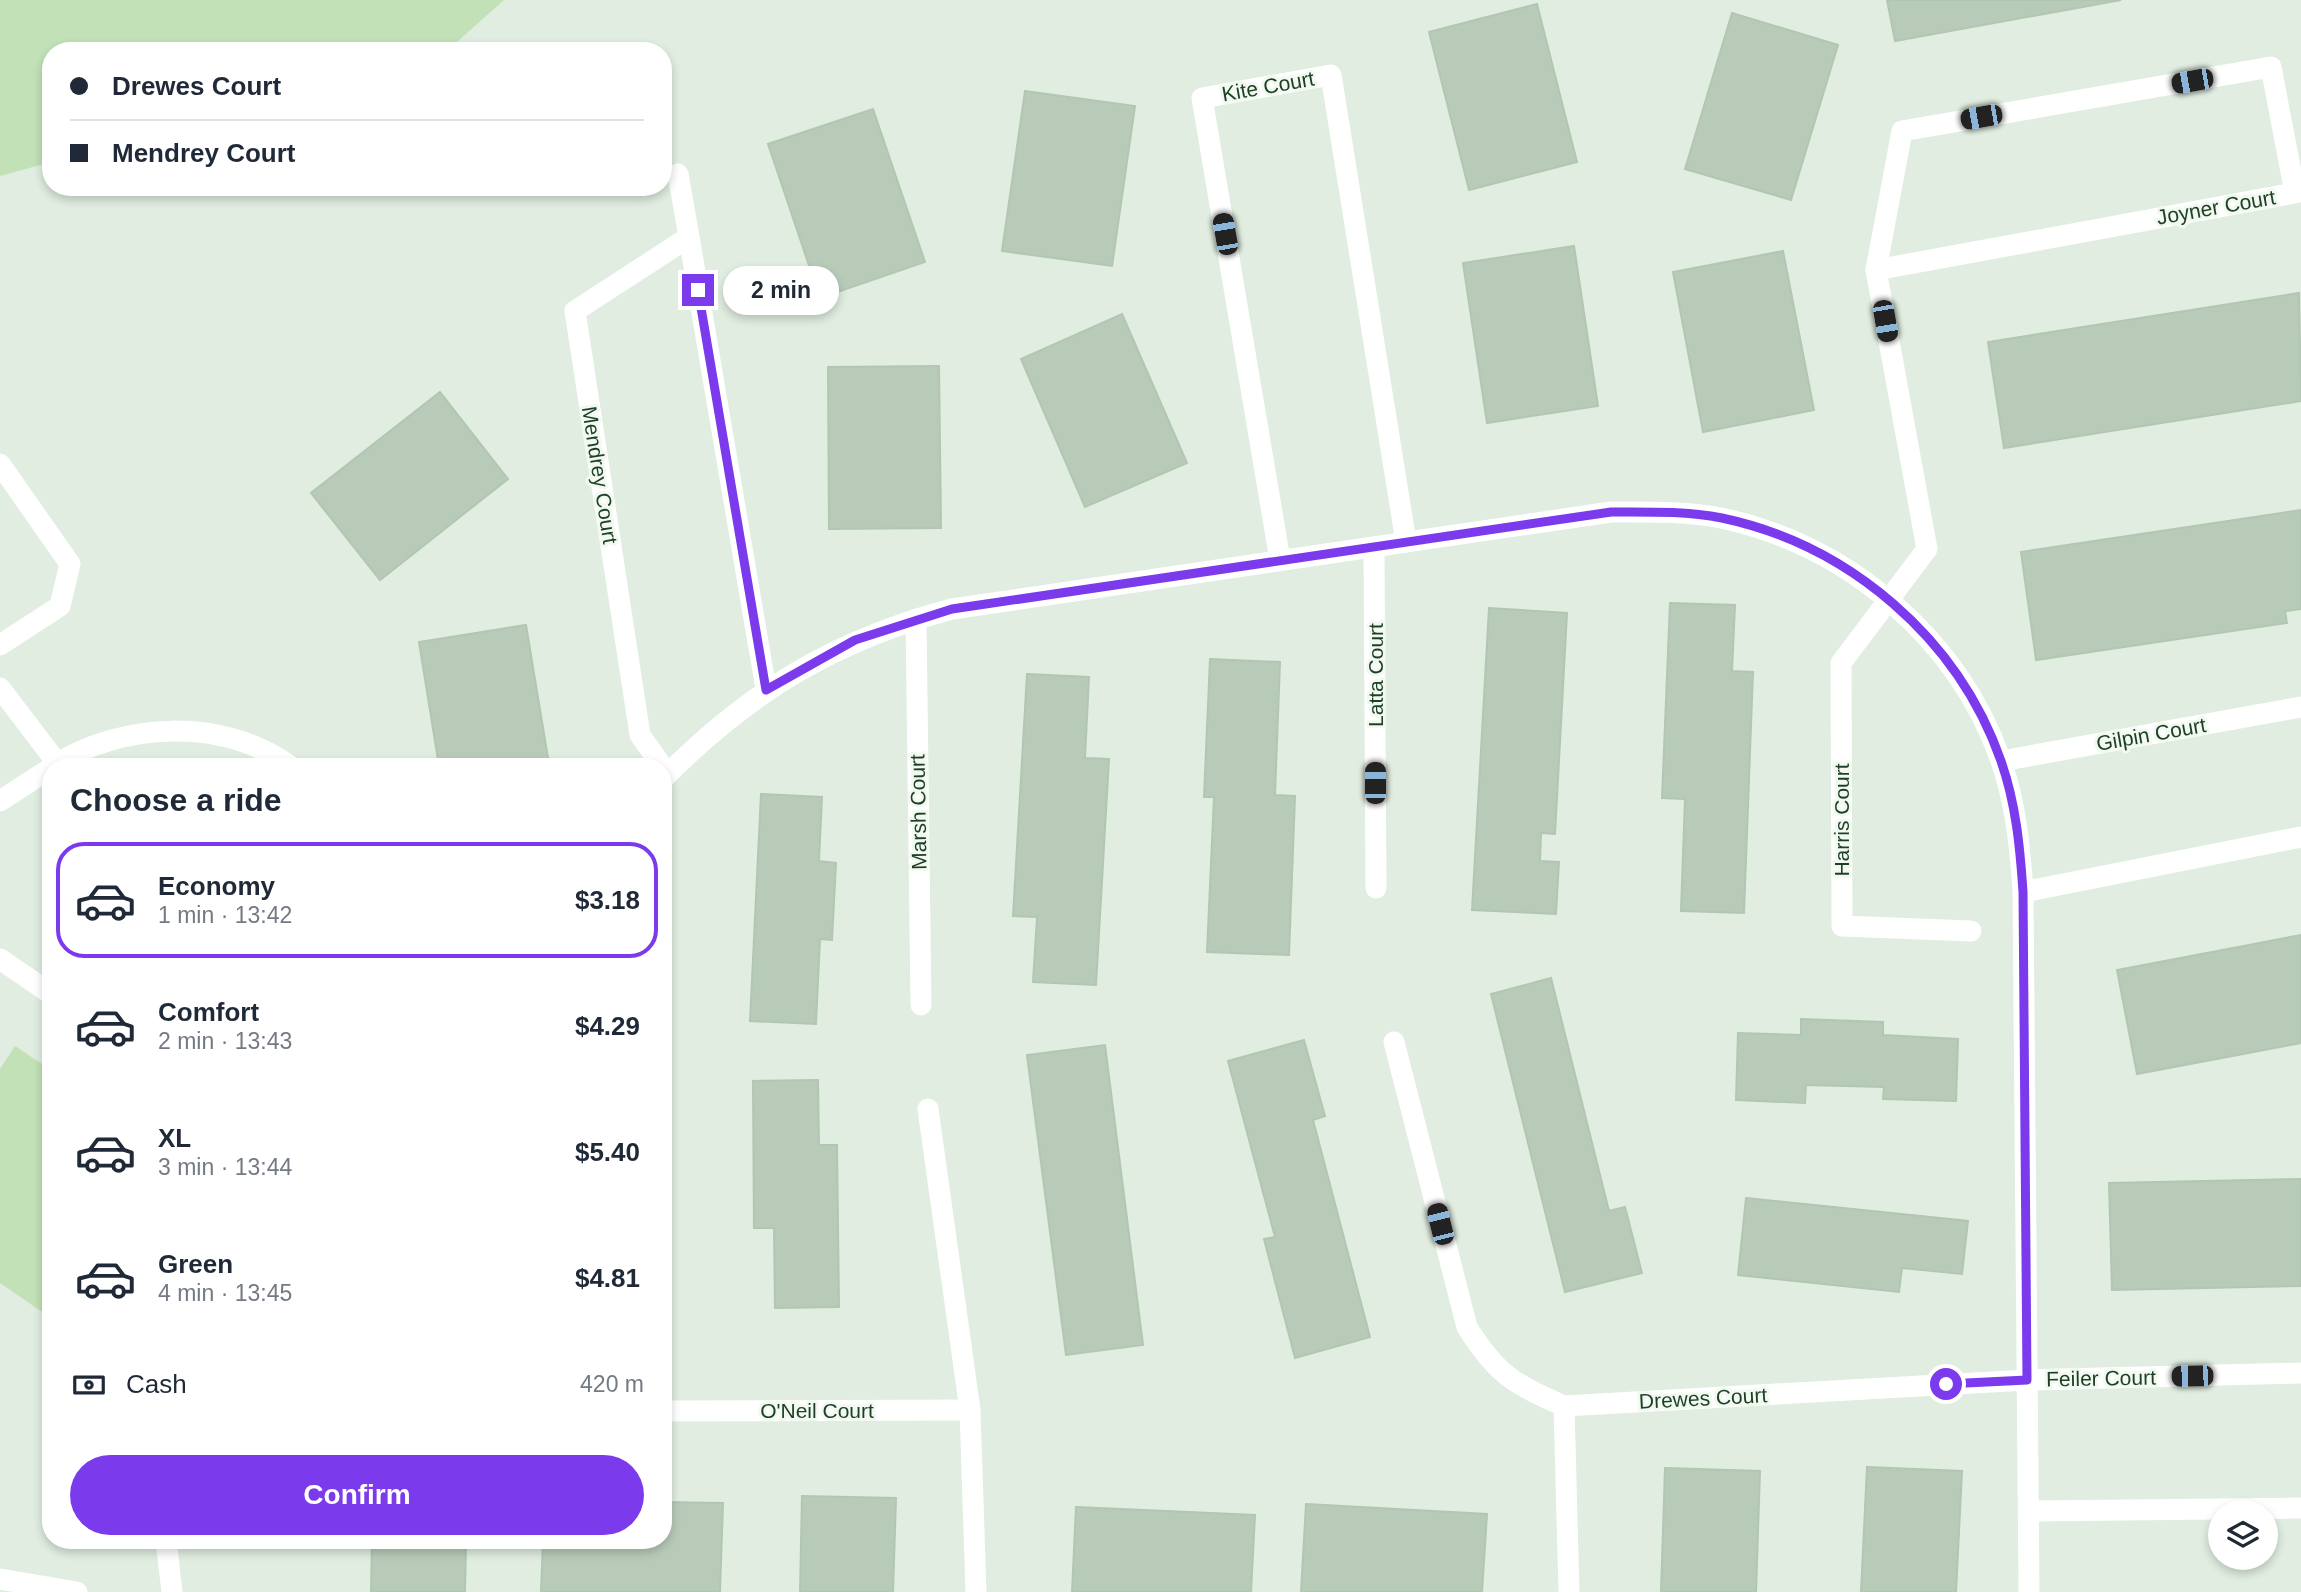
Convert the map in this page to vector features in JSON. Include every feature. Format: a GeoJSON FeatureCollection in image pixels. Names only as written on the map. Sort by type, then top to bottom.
{"type":"FeatureCollection","features":[{"type":"Feature","properties":{"kind":"street","name":"Joyner Court"},"geometry":{"type":"LineString","coordinates":[[1876,270],[2295,193],[2271,67],[1902,131],[1876,270],[1927,549],[1888,598]]}},
{"type":"Feature","properties":{"kind":"street","name":"Kite Court"},"geometry":{"type":"LineString","coordinates":[[1280,560],[1202,98],[1331,75],[1406,542]]}},
{"type":"Feature","properties":{"kind":"street"},"geometry":{"type":"LineString","coordinates":[[678,174],[766,690]]}},
{"type":"Feature","properties":{"kind":"street","name":"Mendrey Court"},"geometry":{"type":"LineString","coordinates":[[655,758],[640,735],[575,311],[689,237]]}},
{"type":"Feature","properties":{"kind":"street"},"geometry":{"type":"LineString","coordinates":[[0,464],[70,564],[60,606],[0,645]]}},
{"type":"Feature","properties":{"kind":"street"},"geometry":{"type":"LineString","coordinates":[[672,765],[721,723],[766,690],[855,640],[916,618],[952,609],[1611,512],[1670,511],[1722,518],[1784,537],[1843,566],[1888,598],[1941,653],[1978,707],[2001,761],[2018,825],[2023,892],[2029,1592]]}},
{"type":"Feature","properties":{"kind":"street","name":"Latta Court"},"geometry":{"type":"LineString","coordinates":[[1374,547],[1376,888]]}},
{"type":"Feature","properties":{"kind":"street","name":"Harris Court"},"geometry":{"type":"LineString","coordinates":[[1888,598],[1841,663],[1842,926],[1971,931]]}},
{"type":"Feature","properties":{"kind":"street","name":"Marsh Court"},"geometry":{"type":"LineString","coordinates":[[916,618],[921,1005]]}},
{"type":"Feature","properties":{"kind":"street"},"geometry":{"type":"LineString","coordinates":[[0,688],[48,758]]}},
{"type":"Feature","properties":{"kind":"street","name":"Gilpin Court"},"geometry":{"type":"LineString","coordinates":[[2001,761],[2301,707]]}},
{"type":"Feature","properties":{"kind":"street"},"geometry":{"type":"LineString","coordinates":[[71,758],[110,739],[154,731],[200,732],[241,741],[274,758]]}},
{"type":"Feature","properties":{"kind":"street"},"geometry":{"type":"LineString","coordinates":[[0,801],[42,774]]}},
{"type":"Feature","properties":{"kind":"street"},"geometry":{"type":"LineString","coordinates":[[2023,892],[2301,837]]}},
{"type":"Feature","properties":{"kind":"street"},"geometry":{"type":"LineString","coordinates":[[0,959],[42,988]]}},
{"type":"Feature","properties":{"kind":"street"},"geometry":{"type":"LineString","coordinates":[[1394,1042],[1467,1328],[1486,1358],[1515,1384],[1564,1406],[1569,1592]]}},
{"type":"Feature","properties":{"kind":"street"},"geometry":{"type":"LineString","coordinates":[[928,1109],[970,1410],[976,1592]]}},
{"type":"Feature","properties":{"kind":"street","name":"Feiler Court"},"geometry":{"type":"LineString","coordinates":[[2027,1380],[2301,1373]]}},
{"type":"Feature","properties":{"kind":"street","name":"Drewes Court"},"geometry":{"type":"LineString","coordinates":[[1564,1406],[2027,1380]]}},
{"type":"Feature","properties":{"kind":"street","name":"O'Neil Court"},"geometry":{"type":"LineString","coordinates":[[672,1411],[970,1410]]}},
{"type":"Feature","properties":{"kind":"street"},"geometry":{"type":"LineString","coordinates":[[2029,1511],[2301,1508]]}},
{"type":"Feature","properties":{"kind":"street"},"geometry":{"type":"LineString","coordinates":[[167,1549],[172,1592]]}},
{"type":"Feature","properties":{"kind":"street"},"geometry":{"type":"LineString","coordinates":[[0,1579],[77,1592]]}},
{"type":"Feature","properties":{"kind":"green space"},"geometry":{"type":"Polygon","coordinates":[[[0,0],[504,0],[457,42],[42,42],[42,164],[0,176],[0,0]]]}},
{"type":"Feature","properties":{"kind":"green space"},"geometry":{"type":"Polygon","coordinates":[[[15,1046],[42,1064],[42,1312],[0,1283],[0,1069],[15,1046]]]}},
{"type":"Feature","properties":{"kind":"building"},"geometry":{"type":"Polygon","coordinates":[[[1887,0],[2121,0],[1895,41],[1887,0]]]}},
{"type":"Feature","properties":{"kind":"building"},"geometry":{"type":"Polygon","coordinates":[[[1537,4],[1577,162],[1469,190],[1429,32],[1537,4]]]}},
{"type":"Feature","properties":{"kind":"building"},"geometry":{"type":"Polygon","coordinates":[[[1732,13],[1838,45],[1791,200],[1685,169],[1732,13]]]}},
{"type":"Feature","properties":{"kind":"building"},"geometry":{"type":"Polygon","coordinates":[[[1025,91],[1135,106],[1112,266],[1002,251],[1025,91]]]}},
{"type":"Feature","properties":{"kind":"building"},"geometry":{"type":"Polygon","coordinates":[[[873,109],[925,262],[820,298],[768,144],[873,109]]]}},
{"type":"Feature","properties":{"kind":"building"},"geometry":{"type":"Polygon","coordinates":[[[1574,246],[1598,406],[1487,423],[1463,263],[1574,246]]]}},
{"type":"Feature","properties":{"kind":"building"},"geometry":{"type":"Polygon","coordinates":[[[1783,251],[1814,410],[1703,432],[1673,272],[1783,251]]]}},
{"type":"Feature","properties":{"kind":"building"},"geometry":{"type":"Polygon","coordinates":[[[2299,293],[2301,401],[2004,448],[1988,342],[2299,293]]]}},
{"type":"Feature","properties":{"kind":"building"},"geometry":{"type":"Polygon","coordinates":[[[1122,314],[1187,463],[1085,507],[1021,359],[1122,314]]]}},
{"type":"Feature","properties":{"kind":"building"},"geometry":{"type":"Polygon","coordinates":[[[939,366],[941,528],[829,529],[828,367],[939,366]]]}},
{"type":"Feature","properties":{"kind":"building"},"geometry":{"type":"Polygon","coordinates":[[[440,392],[508,479],[380,580],[311,493],[440,392]]]}},
{"type":"Feature","properties":{"kind":"building"},"geometry":{"type":"Polygon","coordinates":[[[2301,510],[2301,609],[2285,611],[2287,623],[2036,660],[2021,552],[2301,510]]]}},
{"type":"Feature","properties":{"kind":"building"},"geometry":{"type":"Polygon","coordinates":[[[1670,603],[1735,605],[1732,671],[1753,672],[1744,913],[1681,911],[1685,799],[1662,798],[1670,603]]]}},
{"type":"Feature","properties":{"kind":"building"},"geometry":{"type":"Polygon","coordinates":[[[1489,608],[1567,613],[1555,834],[1541,833],[1540,861],[1559,862],[1556,914],[1472,910],[1489,608]]]}},
{"type":"Feature","properties":{"kind":"building"},"geometry":{"type":"Polygon","coordinates":[[[526,625],[548,758],[438,758],[419,642],[526,625]]]}},
{"type":"Feature","properties":{"kind":"building"},"geometry":{"type":"Polygon","coordinates":[[[1210,659],[1280,662],[1275,795],[1295,796],[1289,955],[1207,952],[1214,797],[1204,797],[1210,659]]]}},
{"type":"Feature","properties":{"kind":"building"},"geometry":{"type":"Polygon","coordinates":[[[1027,674],[1089,677],[1085,758],[1109,759],[1096,985],[1033,982],[1037,917],[1013,916],[1027,674]]]}},
{"type":"Feature","properties":{"kind":"building"},"geometry":{"type":"Polygon","coordinates":[[[761,794],[822,797],[819,861],[836,863],[832,940],[820,939],[816,1024],[750,1021],[761,794]]]}},
{"type":"Feature","properties":{"kind":"building"},"geometry":{"type":"Polygon","coordinates":[[[2301,935],[2301,1043],[2137,1074],[2117,970],[2301,935]]]}},
{"type":"Feature","properties":{"kind":"building"},"geometry":{"type":"Polygon","coordinates":[[[1551,978],[1609,1211],[1625,1207],[1642,1273],[1565,1292],[1491,994],[1551,978]]]}},
{"type":"Feature","properties":{"kind":"building"},"geometry":{"type":"Polygon","coordinates":[[[1801,1019],[1883,1022],[1883,1035],[1958,1039],[1956,1101],[1883,1099],[1884,1087],[1806,1085],[1805,1103],[1736,1100],[1738,1033],[1801,1035],[1801,1019]]]}},
{"type":"Feature","properties":{"kind":"building"},"geometry":{"type":"Polygon","coordinates":[[[1304,1040],[1325,1116],[1313,1120],[1370,1337],[1295,1358],[1264,1239],[1275,1237],[1228,1061],[1304,1040]]]}},
{"type":"Feature","properties":{"kind":"building"},"geometry":{"type":"Polygon","coordinates":[[[1105,1045],[1143,1345],[1066,1355],[1027,1055],[1105,1045]]]}},
{"type":"Feature","properties":{"kind":"building"},"geometry":{"type":"Polygon","coordinates":[[[818,1080],[819,1145],[837,1145],[839,1307],[775,1308],[774,1228],[754,1228],[753,1081],[818,1080]]]}},
{"type":"Feature","properties":{"kind":"building"},"geometry":{"type":"Polygon","coordinates":[[[2301,1179],[2301,1286],[2112,1290],[2109,1183],[2301,1179]]]}},
{"type":"Feature","properties":{"kind":"building"},"geometry":{"type":"Polygon","coordinates":[[[1746,1198],[1968,1221],[1962,1274],[1902,1268],[1899,1292],[1738,1275],[1746,1198]]]}},
{"type":"Feature","properties":{"kind":"building"},"geometry":{"type":"Polygon","coordinates":[[[1867,1467],[1962,1471],[1956,1592],[1861,1592],[1867,1467]]]}},
{"type":"Feature","properties":{"kind":"building"},"geometry":{"type":"Polygon","coordinates":[[[1665,1468],[1760,1471],[1756,1592],[1661,1592],[1665,1468]]]}},
{"type":"Feature","properties":{"kind":"building"},"geometry":{"type":"Polygon","coordinates":[[[802,1496],[896,1498],[893,1592],[800,1592],[802,1496]]]}},
{"type":"Feature","properties":{"kind":"building"},"geometry":{"type":"Polygon","coordinates":[[[672,1502],[723,1503],[720,1592],[541,1592],[543,1549],[672,1549],[672,1502]]]}},
{"type":"Feature","properties":{"kind":"building"},"geometry":{"type":"Polygon","coordinates":[[[1306,1504],[1487,1514],[1482,1592],[1301,1592],[1306,1504]]]}},
{"type":"Feature","properties":{"kind":"building"},"geometry":{"type":"Polygon","coordinates":[[[1076,1507],[1255,1515],[1251,1592],[1072,1592],[1076,1507]]]}},
{"type":"Feature","properties":{"kind":"building"},"geometry":{"type":"Polygon","coordinates":[[[372,1549],[466,1549],[465,1592],[371,1592],[372,1549]]]}},
{"type":"Feature","properties":{"kind":"route"},"geometry":{"type":"LineString","coordinates":[[698,290],[766,690],[793,672],[855,640],[916,618],[952,609],[1611,512],[1670,511],[1722,518],[1784,537],[1843,566],[1897,606],[1941,653],[1978,707],[2001,761],[2018,825],[2023,892],[2027,1380],[1946,1384]]}}]}
